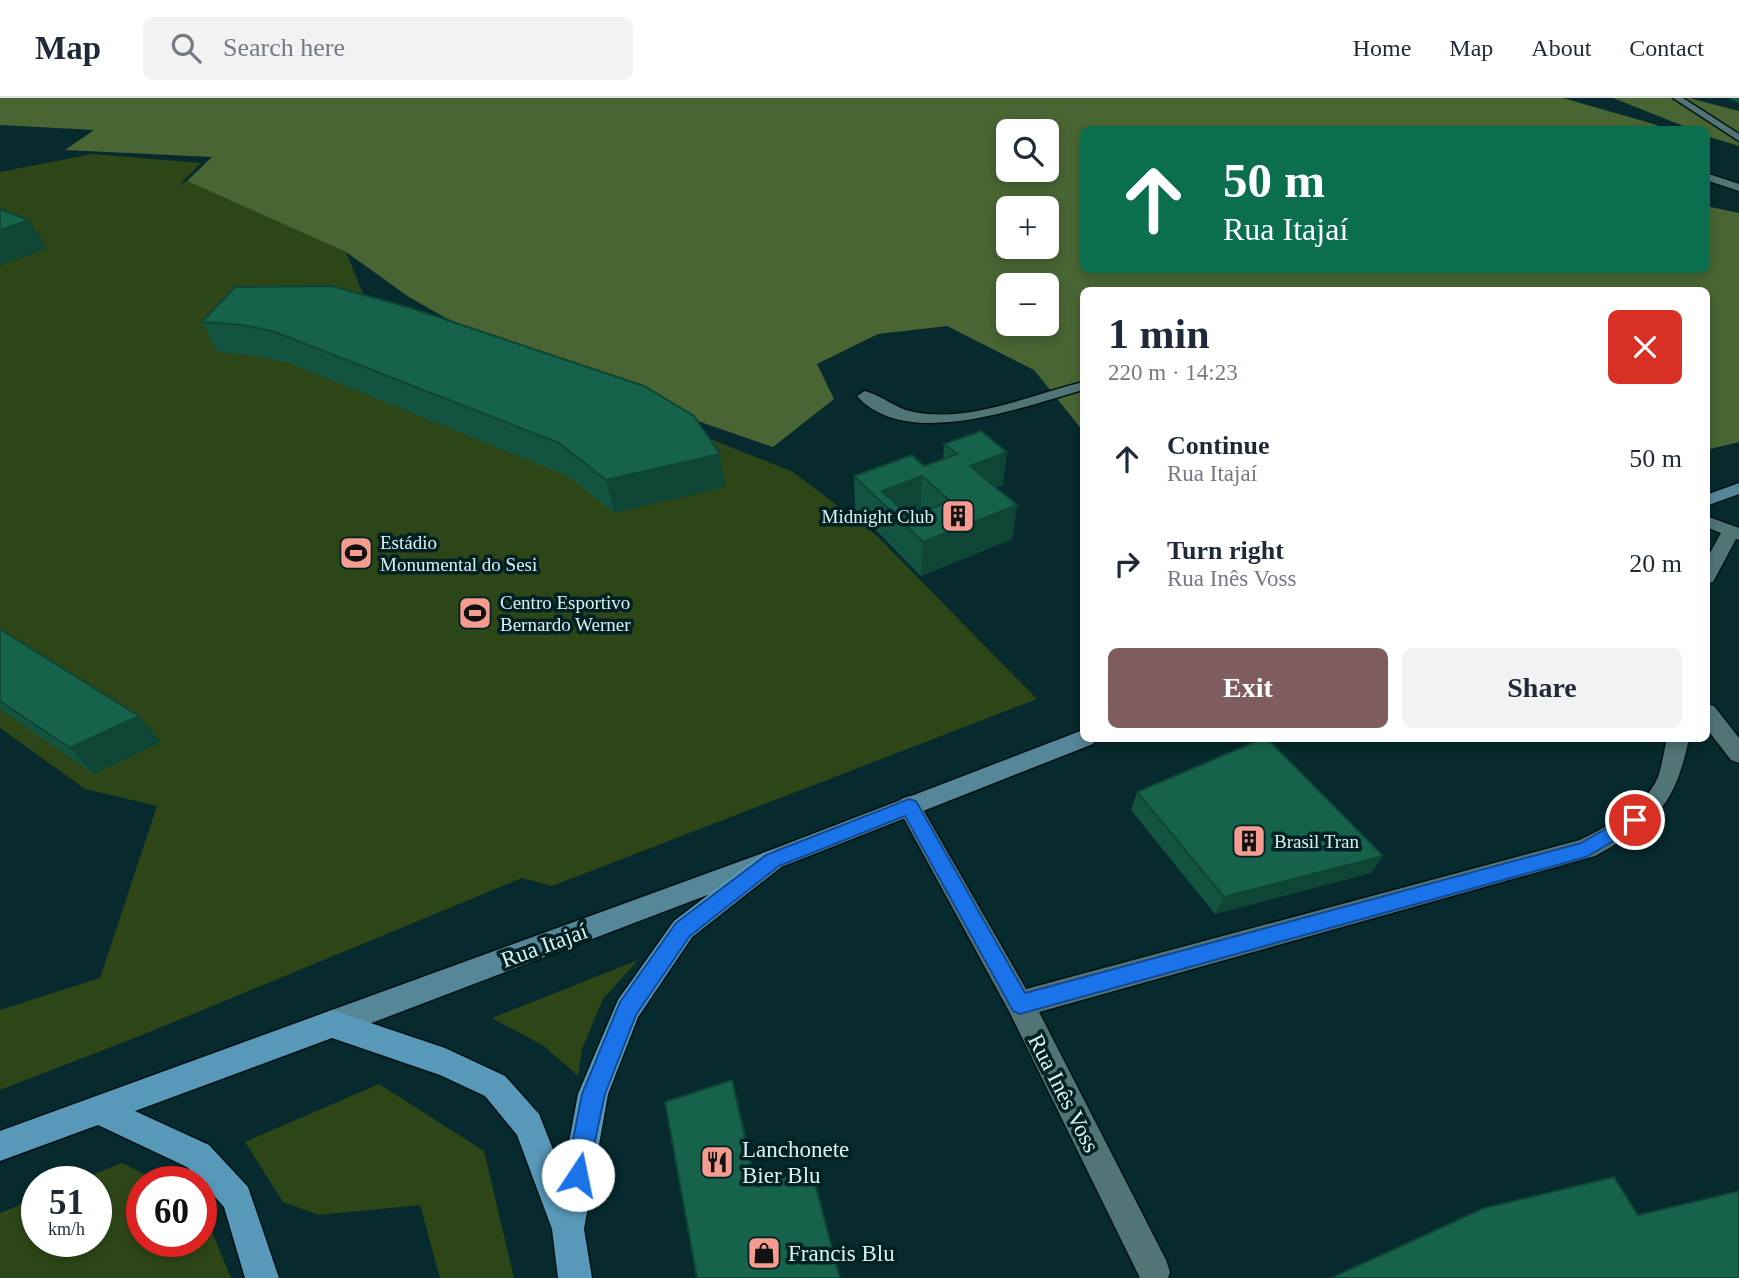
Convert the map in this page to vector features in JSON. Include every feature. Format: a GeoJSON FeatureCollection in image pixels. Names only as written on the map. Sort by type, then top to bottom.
{"type":"FeatureCollection","features":[{"type":"Feature","properties":{"kind":"main road"},"geometry":{"type":"LineString","coordinates":[[1710,499],[1739,488]]}},
{"type":"Feature","properties":{"kind":"main road","name":"Rua Itajaí"},"geometry":{"type":"LineString","coordinates":[[0,1146],[772,860],[1080,740]]}},
{"type":"Feature","properties":{"kind":"main road"},"geometry":{"type":"LineString","coordinates":[[568,1229],[593,1094],[628,1009],[683,929],[772,860]]}},
{"type":"Feature","properties":{"kind":"main road"},"geometry":{"type":"LineString","coordinates":[[332,1024],[445,1062],[495,1086],[528,1125],[568,1229],[575,1278]]}},
{"type":"Feature","properties":{"kind":"main road"},"geometry":{"type":"LineString","coordinates":[[100,1110],[198,1156],[237,1198],[262,1278]]}},
{"type":"Feature","properties":{"kind":"street"},"geometry":{"type":"LineString","coordinates":[[1677,98],[1739,138]]}},
{"type":"Feature","properties":{"kind":"street"},"geometry":{"type":"LineString","coordinates":[[1710,177],[1739,188]]}},
{"type":"Feature","properties":{"kind":"street"},"geometry":{"type":"LineString","coordinates":[[865,396],[880,408],[910,418],[948,419],[1080,387]]}},
{"type":"Feature","properties":{"kind":"street"},"geometry":{"type":"LineString","coordinates":[[1710,523],[1735,532],[1710,572]]}},
{"type":"Feature","properties":{"kind":"street"},"geometry":{"type":"LineString","coordinates":[[1711,718],[1739,732]]}},
{"type":"Feature","properties":{"kind":"street"},"geometry":{"type":"LineString","coordinates":[[1711,718],[1739,754]]}},
{"type":"Feature","properties":{"kind":"street"},"geometry":{"type":"LineString","coordinates":[[1020,1004],[1586,849],[1620,831],[1649,809],[1668,779],[1677,742]]}},
{"type":"Feature","properties":{"kind":"street","name":"Rua Inês Voss"},"geometry":{"type":"LineString","coordinates":[[909,806],[1020,1004],[1154,1272]]}},
{"type":"Feature","properties":{"kind":"green space"},"geometry":{"type":"Polygon","coordinates":[[[0,98],[1563,98],[1658,126],[1080,126],[1080,273],[1710,273],[1710,207],[1739,213],[1739,442],[1710,449],[1710,287],[1080,287],[1080,427],[1034,370],[947,326],[878,334],[817,364],[834,399],[773,447],[574,378],[444,317],[409,297],[346,252],[187,181],[212,157],[65,150],[94,130],[0,125],[0,98]]]}},
{"type":"Feature","properties":{"kind":"green space"},"geometry":{"type":"Polygon","coordinates":[[[1613,98],[1689,98],[1739,111],[1739,146],[1710,137],[1710,126],[1683,126],[1613,98]]]}},
{"type":"Feature","properties":{"kind":"green space","name":"Centro Esportivo Bernardo Werner"},"geometry":{"type":"Polygon","coordinates":[[[92,154],[201,163],[178,186],[187,181],[346,252],[366,301],[793,472],[875,534],[1037,699],[552,886],[522,878],[142,1035],[0,1090],[0,1010],[100,978],[157,806],[85,789],[0,728],[0,265],[45,249],[0,230],[0,172],[92,154]]]}},
{"type":"Feature","properties":{"kind":"green space"},"geometry":{"type":"Polygon","coordinates":[[[638,960],[603,999],[582,1049],[578,1076],[544,1046],[492,1018],[638,960]]]}},
{"type":"Feature","properties":{"kind":"green space"},"geometry":{"type":"Polygon","coordinates":[[[379,1084],[484,1151],[514,1278],[440,1278],[420,1205],[319,1215],[283,1202],[245,1142],[379,1084]]]}},
{"type":"Feature","properties":{"kind":"green space"},"geometry":{"type":"Polygon","coordinates":[[[122,1163],[128,1166],[126,1257],[217,1257],[217,1244],[231,1278],[0,1278],[0,1213],[21,1204],[21,1257],[112,1257],[112,1167],[122,1163]]]}},
{"type":"Feature","properties":{"kind":"building"},"geometry":{"type":"Polygon","coordinates":[[[0,209],[29,220],[0,230],[0,209]]]}},
{"type":"Feature","properties":{"kind":"building"},"geometry":{"type":"Polygon","coordinates":[[[332,286],[411,308],[644,386],[694,416],[720,454],[606,480],[559,443],[275,332],[243,325],[202,322],[235,287],[332,286]]]}},
{"type":"Feature","properties":{"kind":"building"},"geometry":{"type":"Polygon","coordinates":[[[981,431],[1007,452],[970,466],[1017,505],[923,542],[854,476],[912,455],[924,466],[957,454],[944,444],[981,431]],[[922,476],[882,491],[910,517],[950,501],[922,476]]]}},
{"type":"Feature","properties":{"kind":"building"},"geometry":{"type":"Polygon","coordinates":[[[0,629],[139,716],[70,748],[0,701],[0,629]]]}},
{"type":"Feature","properties":{"kind":"building","name":"Brasil Tran"},"geometry":{"type":"Polygon","coordinates":[[[1255,742],[1271,742],[1383,856],[1224,897],[1137,792],[1255,742]]]}},
{"type":"Feature","properties":{"kind":"building"},"geometry":{"type":"Polygon","coordinates":[[[732,1080],[756,1187],[811,1168],[840,1278],[697,1278],[665,1102],[732,1080]]]}},
{"type":"Feature","properties":{"kind":"building"},"geometry":{"type":"Polygon","coordinates":[[[1614,1177],[1638,1215],[1739,1191],[1739,1278],[1331,1278],[1484,1208],[1614,1177]]]}},
{"type":"Feature","properties":{"kind":"place","name":"Midnight Club"},"geometry":{"type":"Point","coordinates":[958,516]}},
{"type":"Feature","properties":{"kind":"place","name":"Estádio Monumental do Sesi"},"geometry":{"type":"Point","coordinates":[356,553]}},
{"type":"Feature","properties":{"kind":"place","name":"Centro Esportivo Bernardo Werner"},"geometry":{"type":"Point","coordinates":[475,613]}},
{"type":"Feature","properties":{"kind":"place","name":"Brasil Tran"},"geometry":{"type":"Point","coordinates":[1249,841]}},
{"type":"Feature","properties":{"kind":"place","name":"Lanchonete Bier Blu"},"geometry":{"type":"Point","coordinates":[717,1162]}},
{"type":"Feature","properties":{"kind":"place","name":"Francis Blu"},"geometry":{"type":"Point","coordinates":[764,1253]}},
{"type":"Feature","properties":{"kind":"route"},"geometry":{"type":"LineString","coordinates":[[578,1175],[593,1094],[628,1009],[683,929],[772,860],[909,806],[1020,1004],[1586,849],[1635,820]]}}]}
